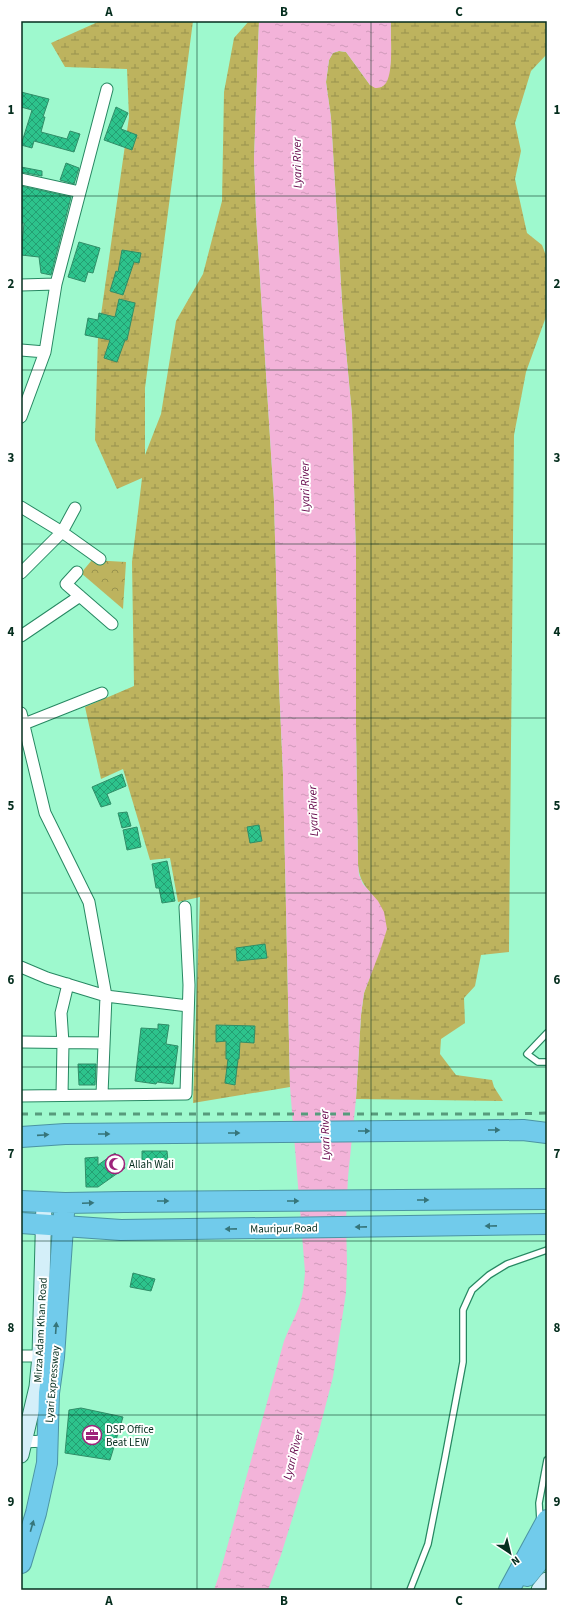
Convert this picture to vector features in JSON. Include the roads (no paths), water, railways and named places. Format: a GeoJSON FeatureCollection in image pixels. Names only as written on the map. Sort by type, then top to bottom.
{"type":"FeatureCollection","features":[{"type":"Feature","properties":{"kind":"highway"},"geometry":{"type":"LineString","coordinates":[[21,1137],[65,1134],[523,1130],[547,1134]]}},
{"type":"Feature","properties":{"kind":"highway"},"geometry":{"type":"LineString","coordinates":[[21,1200],[65,1204],[124,1202],[547,1198]]}},
{"type":"Feature","properties":{"kind":"highway","name":"Lyari Expressway"},"geometry":{"type":"LineString","coordinates":[[21,1563],[42,1489],[46,1463],[49,1392],[54,1357],[54,1225],[65,1204]]}},
{"type":"Feature","properties":{"kind":"highway","name":"Mauripur Road"},"geometry":{"type":"LineString","coordinates":[[21,1223],[121,1230],[538,1225]]}},
{"type":"Feature","properties":{"kind":"highway"},"geometry":{"type":"LineString","coordinates":[[508,1590],[544,1526]]}},
{"type":"Feature","properties":{"kind":"highway"},"geometry":{"type":"LineString","coordinates":[[516,1590],[547,1551]]}},
{"type":"Feature","properties":{"kind":"main road","name":"Mirza Adam Khan Road"},"geometry":{"type":"LineString","coordinates":[[22,1446],[37,1388],[54,1225],[44,1203]]}},
{"type":"Feature","properties":{"kind":"main road"},"geometry":{"type":"LineString","coordinates":[[539,1590],[547,1580]]}},
{"type":"Feature","properties":{"kind":"street"},"geometry":{"type":"LineString","coordinates":[[21,417],[45,352],[56,284],[107,90]]}},
{"type":"Feature","properties":{"kind":"street"},"geometry":{"type":"LineString","coordinates":[[21,179],[80,192]]}},
{"type":"Feature","properties":{"kind":"street"},"geometry":{"type":"LineString","coordinates":[[21,285],[56,284]]}},
{"type":"Feature","properties":{"kind":"street"},"geometry":{"type":"LineString","coordinates":[[21,350],[45,352]]}},
{"type":"Feature","properties":{"kind":"street"},"geometry":{"type":"LineString","coordinates":[[21,507],[62,532],[100,559]]}},
{"type":"Feature","properties":{"kind":"street"},"geometry":{"type":"LineString","coordinates":[[21,573],[62,532],[75,508]]}},
{"type":"Feature","properties":{"kind":"street"},"geometry":{"type":"LineString","coordinates":[[77,572],[66,584],[112,624]]}},
{"type":"Feature","properties":{"kind":"street"},"geometry":{"type":"LineString","coordinates":[[21,636],[80,596]]}},
{"type":"Feature","properties":{"kind":"street"},"geometry":{"type":"LineString","coordinates":[[24,724],[102,693]]}},
{"type":"Feature","properties":{"kind":"street"},"geometry":{"type":"LineString","coordinates":[[21,712],[45,812],[89,902],[106,996],[102,1094]]}},
{"type":"Feature","properties":{"kind":"street"},"geometry":{"type":"LineString","coordinates":[[21,1096],[186,1094],[189,985],[185,907]]}},
{"type":"Feature","properties":{"kind":"street"},"geometry":{"type":"LineString","coordinates":[[21,967],[47,978],[106,996],[188,1006]]}},
{"type":"Feature","properties":{"kind":"street"},"geometry":{"type":"LineString","coordinates":[[62,1095],[63,1043],[61,1014],[68,984]]}},
{"type":"Feature","properties":{"kind":"street"},"geometry":{"type":"LineString","coordinates":[[21,1042],[104,1044]]}},
{"type":"Feature","properties":{"kind":"street"},"geometry":{"type":"LineString","coordinates":[[21,1356],[40,1356]]}},
{"type":"Feature","properties":{"kind":"street"},"geometry":{"type":"LineString","coordinates":[[22,1446],[48,1441]]}},
{"type":"Feature","properties":{"kind":"lane"},"geometry":{"type":"LineString","coordinates":[[547,1033],[527,1054],[538,1062],[547,1062]]}},
{"type":"Feature","properties":{"kind":"lane"},"geometry":{"type":"LineString","coordinates":[[410,1590],[428,1544],[445,1458],[463,1362],[463,1310],[472,1290],[489,1275],[507,1264],[547,1250]]}},
{"type":"Feature","properties":{"kind":"lane"},"geometry":{"type":"LineString","coordinates":[[544,1526],[539,1503],[547,1460]]}},
{"type":"Feature","properties":{"kind":"water","name":"Lyari River"},"geometry":{"type":"Polygon","coordinates":[[[259,21],[391,21],[390,70],[384,85],[375,88],[370,85],[346,52],[339,51],[333,53],[329,60],[326,82],[331,118],[343,318],[352,415],[356,554],[358,864],[359,875],[363,884],[378,901],[384,912],[387,929],[364,993],[361,1015],[356,1099],[348,1177],[346,1221],[346,1293],[333,1377],[318,1435],[281,1555],[268,1590],[214,1590],[284,1341],[301,1300],[305,1272],[290,1087],[283,774],[274,501],[256,215],[254,159],[259,21]]]}},
{"type":"Feature","properties":{"kind":"railway"},"geometry":{"type":"LineString","coordinates":[[21,1114],[547,1113]]}},
{"type":"Feature","properties":{"kind":"place","name":"Allah Wali"},"geometry":{"type":"Point","coordinates":[115,1164]}},
{"type":"Feature","properties":{"kind":"place","name":"DSP Office Beat LEW"},"geometry":{"type":"Point","coordinates":[92,1435]}}]}
